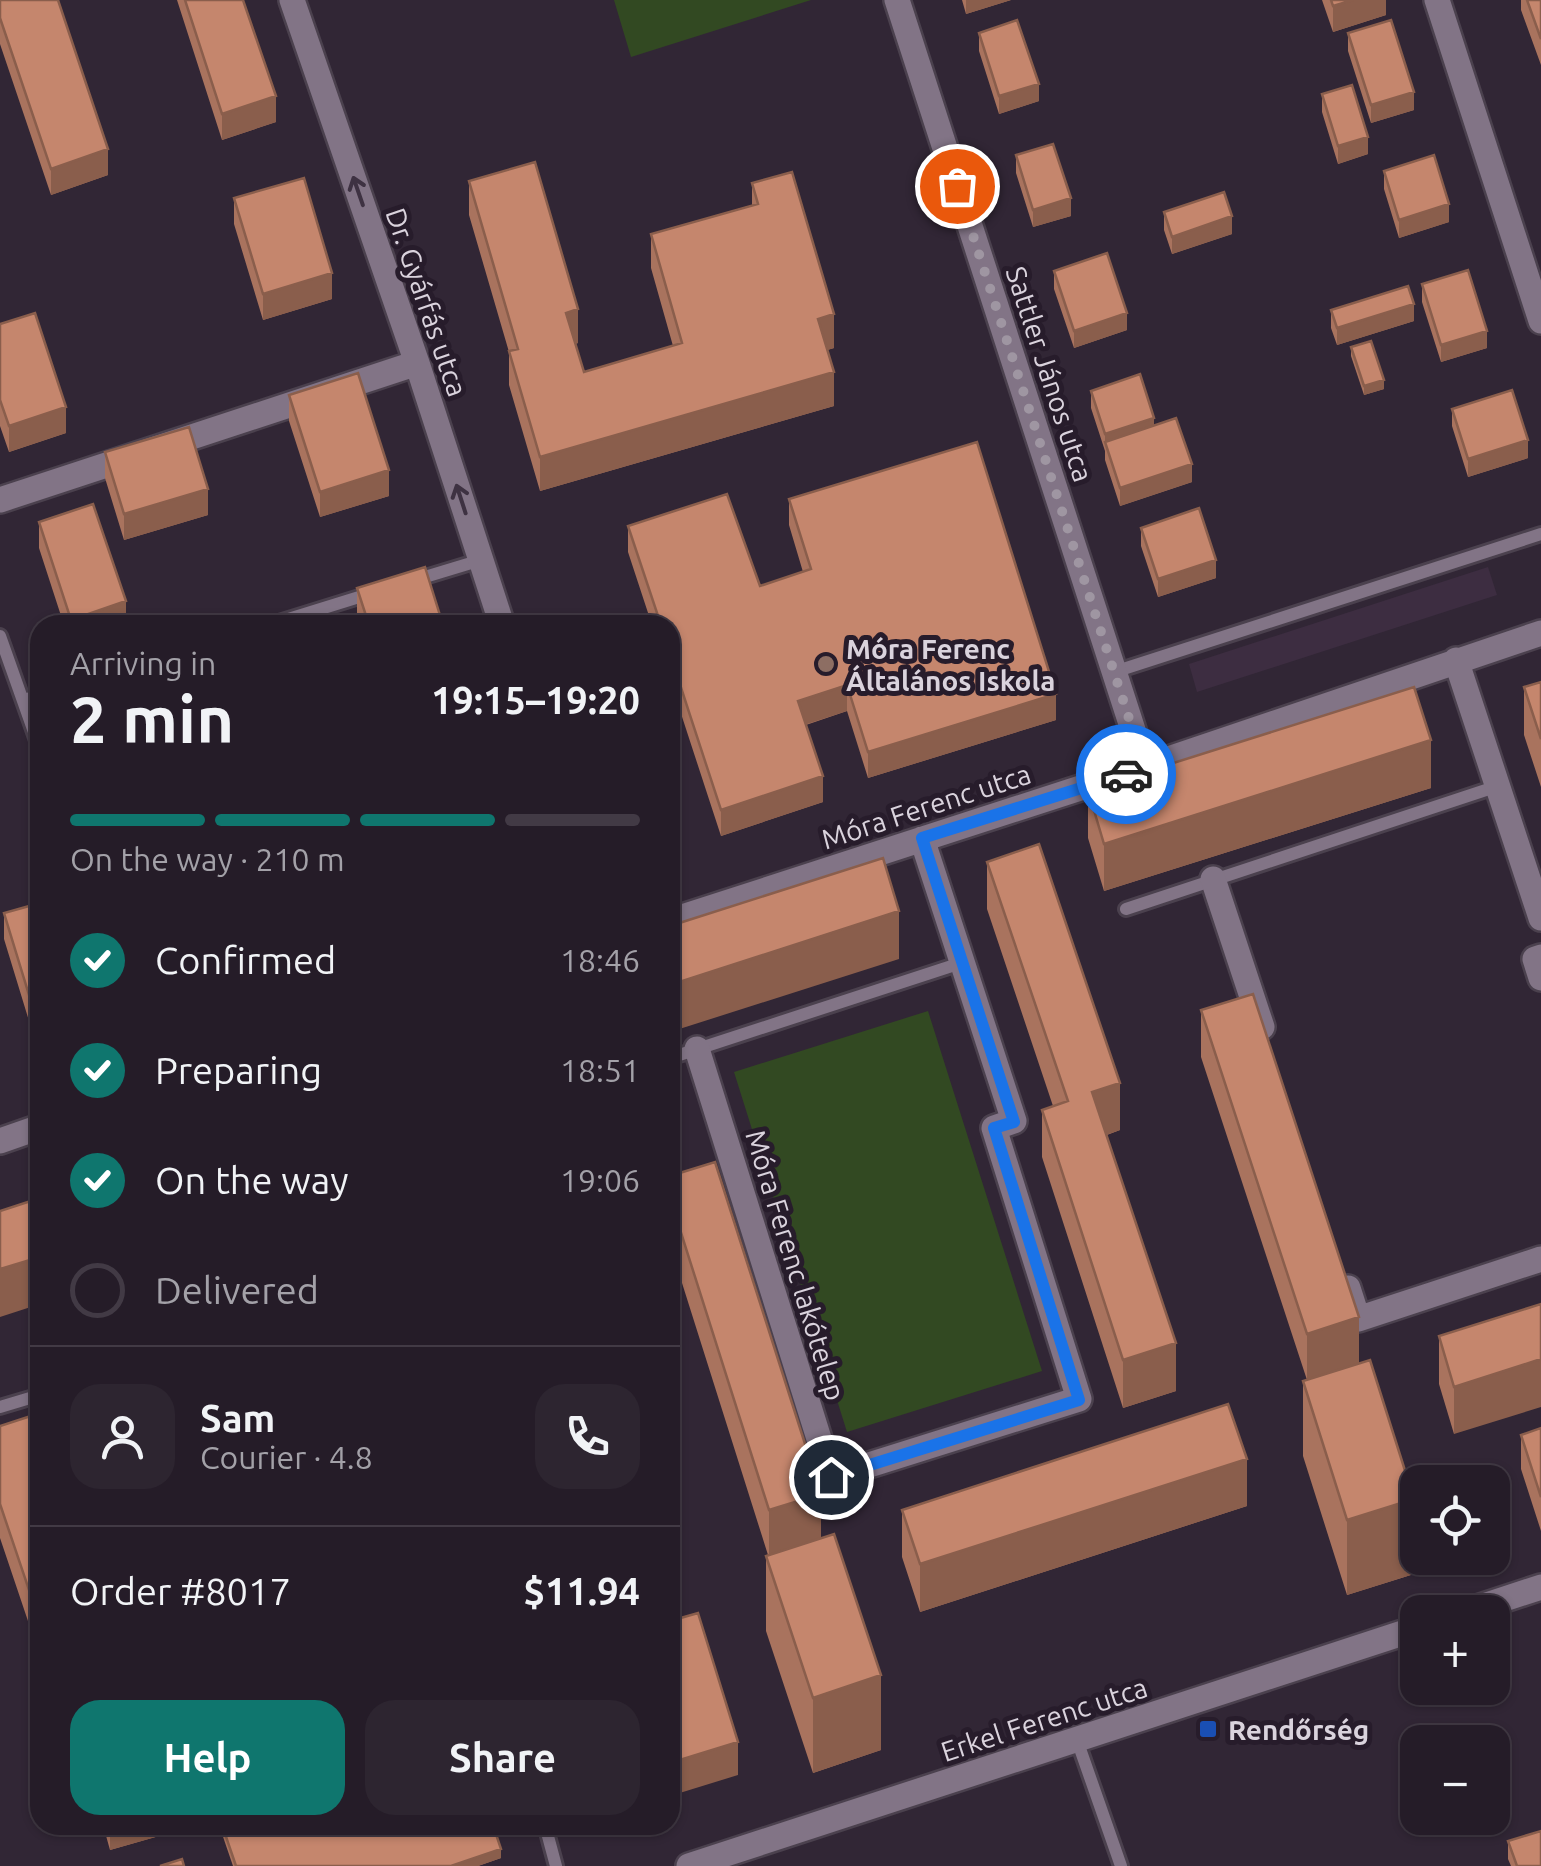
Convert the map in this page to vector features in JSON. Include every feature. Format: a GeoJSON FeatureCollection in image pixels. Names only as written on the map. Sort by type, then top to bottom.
{"type":"FeatureCollection","features":[{"type":"Feature","properties":{"kind":"street","name":"Dr. Gyárfás utca"},"geometry":{"type":"LineString","coordinates":[[292,0],[499,615]]}},
{"type":"Feature","properties":{"kind":"street","name":"Sattler János utca"},"geometry":{"type":"LineString","coordinates":[[896,0],[1145,768]]}},
{"type":"Feature","properties":{"kind":"street"},"geometry":{"type":"LineString","coordinates":[[1437,0],[1541,321]]}},
{"type":"Feature","properties":{"kind":"street"},"geometry":{"type":"LineString","coordinates":[[0,500],[417,363]]}},
{"type":"Feature","properties":{"kind":"street","name":"Móra Ferenc utca"},"geometry":{"type":"LineString","coordinates":[[680,918],[1145,768],[1541,632]]}},
{"type":"Feature","properties":{"kind":"street"},"geometry":{"type":"LineString","coordinates":[[1456,660],[1541,918]]}},
{"type":"Feature","properties":{"kind":"street","name":"Móra Ferenc lakótelep"},"geometry":{"type":"LineString","coordinates":[[697,1049],[831,1477],[1079,1400],[994,1128],[1014,1122],[922,838]]}},
{"type":"Feature","properties":{"kind":"street"},"geometry":{"type":"LineString","coordinates":[[1214,880],[1268,1044]]}},
{"type":"Feature","properties":{"kind":"street"},"geometry":{"type":"LineString","coordinates":[[1541,957],[1535,959],[1541,978]]}},
{"type":"Feature","properties":{"kind":"street"},"geometry":{"type":"LineString","coordinates":[[0,1142],[30,1132]]}},
{"type":"Feature","properties":{"kind":"street"},"geometry":{"type":"LineString","coordinates":[[1340,1264],[1358,1319],[1541,1259]]}},
{"type":"Feature","properties":{"kind":"street"},"geometry":{"type":"LineString","coordinates":[[1510,1597],[1541,1587]]}},
{"type":"Feature","properties":{"kind":"street","name":"Erkel Ferenc utca"},"geometry":{"type":"LineString","coordinates":[[689,1866],[1400,1634]]}},
{"type":"Feature","properties":{"kind":"lane"},"geometry":{"type":"LineString","coordinates":[[1114,672],[1541,534]]}},
{"type":"Feature","properties":{"kind":"lane"},"geometry":{"type":"LineString","coordinates":[[301,615],[480,560]]}},
{"type":"Feature","properties":{"kind":"lane"},"geometry":{"type":"LineString","coordinates":[[0,636],[30,718]]}},
{"type":"Feature","properties":{"kind":"lane"},"geometry":{"type":"LineString","coordinates":[[24,700],[30,698]]}},
{"type":"Feature","properties":{"kind":"lane"},"geometry":{"type":"LineString","coordinates":[[1126,909],[1498,786]]}},
{"type":"Feature","properties":{"kind":"lane"},"geometry":{"type":"LineString","coordinates":[[680,1055],[964,962]]}},
{"type":"Feature","properties":{"kind":"lane"},"geometry":{"type":"LineString","coordinates":[[0,1407],[30,1398]]}},
{"type":"Feature","properties":{"kind":"lane"},"geometry":{"type":"LineString","coordinates":[[1077,1740],[1121,1866]]}},
{"type":"Feature","properties":{"kind":"lane"},"geometry":{"type":"LineString","coordinates":[[548,1835],[556,1866]]}},
{"type":"Feature","properties":{"kind":"shaded area"},"geometry":{"type":"Polygon","coordinates":[[[1488,567],[1497,595],[1197,692],[1189,664],[1488,567]]]}},
{"type":"Feature","properties":{"kind":"green space"},"geometry":{"type":"Polygon","coordinates":[[[614,0],[811,0],[631,57],[614,0]]]}},
{"type":"Feature","properties":{"kind":"green space"},"geometry":{"type":"Polygon","coordinates":[[[928,1011],[1042,1371],[847,1432],[734,1072],[928,1011]]]}},
{"type":"Feature","properties":{"kind":"building"},"geometry":{"type":"Polygon","coordinates":[[[0,0],[58,0],[108,149],[51,169],[0,18],[0,0]]]}},
{"type":"Feature","properties":{"kind":"building"},"geometry":{"type":"Polygon","coordinates":[[[185,0],[243,0],[276,96],[222,114],[185,0]]]}},
{"type":"Feature","properties":{"kind":"building"},"geometry":{"type":"Polygon","coordinates":[[[1331,0],[1353,0],[1333,6],[1331,0]]]}},
{"type":"Feature","properties":{"kind":"building"},"geometry":{"type":"Polygon","coordinates":[[[1527,0],[1541,0],[1541,39],[1527,0]]]}},
{"type":"Feature","properties":{"kind":"building"},"geometry":{"type":"Polygon","coordinates":[[[1017,20],[1039,84],[999,96],[979,33],[1017,20]]]}},
{"type":"Feature","properties":{"kind":"building"},"geometry":{"type":"Polygon","coordinates":[[[1391,20],[1414,92],[1371,105],[1348,33],[1391,20]]]}},
{"type":"Feature","properties":{"kind":"building"},"geometry":{"type":"Polygon","coordinates":[[[1352,85],[1368,137],[1338,146],[1322,94],[1352,85]]]}},
{"type":"Feature","properties":{"kind":"building"},"geometry":{"type":"Polygon","coordinates":[[[1053,144],[1071,198],[1033,210],[1016,155],[1053,144]]]}},
{"type":"Feature","properties":{"kind":"building"},"geometry":{"type":"Polygon","coordinates":[[[1434,155],[1449,204],[1399,220],[1384,171],[1434,155]]]}},
{"type":"Feature","properties":{"kind":"building"},"geometry":{"type":"Polygon","coordinates":[[[535,162],[578,309],[566,313],[584,372],[682,343],[651,234],[758,204],[752,183],[792,172],[834,314],[818,319],[834,372],[540,457],[509,351],[518,349],[469,181],[535,162]]]}},
{"type":"Feature","properties":{"kind":"building"},"geometry":{"type":"Polygon","coordinates":[[[304,178],[332,273],[263,294],[234,198],[304,178]]]}},
{"type":"Feature","properties":{"kind":"building"},"geometry":{"type":"Polygon","coordinates":[[[1224,192],[1232,216],[1172,237],[1164,212],[1224,192]]]}},
{"type":"Feature","properties":{"kind":"building"},"geometry":{"type":"Polygon","coordinates":[[[1107,253],[1127,313],[1074,331],[1054,271],[1107,253]]]}},
{"type":"Feature","properties":{"kind":"building"},"geometry":{"type":"Polygon","coordinates":[[[1468,270],[1487,331],[1441,345],[1422,284],[1468,270]]]}},
{"type":"Feature","properties":{"kind":"building"},"geometry":{"type":"Polygon","coordinates":[[[1408,286],[1414,304],[1337,328],[1331,310],[1408,286]]]}},
{"type":"Feature","properties":{"kind":"building"},"geometry":{"type":"Polygon","coordinates":[[[35,313],[66,407],[9,426],[0,400],[0,324],[35,313]]]}},
{"type":"Feature","properties":{"kind":"building"},"geometry":{"type":"Polygon","coordinates":[[[1371,341],[1384,380],[1364,386],[1351,347],[1371,341]]]}},
{"type":"Feature","properties":{"kind":"building"},"geometry":{"type":"Polygon","coordinates":[[[358,373],[389,470],[320,492],[289,395],[358,373]]]}},
{"type":"Feature","properties":{"kind":"building"},"geometry":{"type":"Polygon","coordinates":[[[1140,374],[1154,418],[1105,434],[1091,391],[1140,374]]]}},
{"type":"Feature","properties":{"kind":"building"},"geometry":{"type":"Polygon","coordinates":[[[1512,390],[1528,440],[1468,459],[1452,409],[1512,390]]]}},
{"type":"Feature","properties":{"kind":"building"},"geometry":{"type":"Polygon","coordinates":[[[1176,418],[1192,464],[1120,488],[1105,442],[1176,418]]]}},
{"type":"Feature","properties":{"kind":"building"},"geometry":{"type":"Polygon","coordinates":[[[189,427],[208,489],[124,514],[105,452],[189,427]]]}},
{"type":"Feature","properties":{"kind":"building"},"geometry":{"type":"Polygon","coordinates":[[[977,442],[1056,694],[868,752],[847,685],[798,701],[823,776],[721,810],[680,685],[680,615],[658,615],[628,526],[727,494],[760,586],[811,569],[789,499],[977,442]]]}},
{"type":"Feature","properties":{"kind":"building"},"geometry":{"type":"Polygon","coordinates":[[[93,504],[126,601],[85,615],[69,615],[39,522],[93,504]]]}},
{"type":"Feature","properties":{"kind":"building"},"geometry":{"type":"Polygon","coordinates":[[[1199,508],[1216,560],[1158,579],[1141,528],[1199,508]]]}},
{"type":"Feature","properties":{"kind":"building"},"geometry":{"type":"Polygon","coordinates":[[[425,567],[440,615],[366,615],[357,588],[425,567]]]}},
{"type":"Feature","properties":{"kind":"building"},"geometry":{"type":"Polygon","coordinates":[[[1541,682],[1541,739],[1524,687],[1541,682]]]}},
{"type":"Feature","properties":{"kind":"building"},"geometry":{"type":"Polygon","coordinates":[[[1414,687],[1431,740],[1104,844],[1088,790],[1414,687]]]}},
{"type":"Feature","properties":{"kind":"building"},"geometry":{"type":"Polygon","coordinates":[[[1039,844],[1120,1083],[1092,1092],[1176,1343],[1123,1360],[1042,1110],[1068,1101],[987,862],[1039,844]]]}},
{"type":"Feature","properties":{"kind":"building"},"geometry":{"type":"Polygon","coordinates":[[[883,858],[899,911],[680,982],[680,923],[883,858]]]}},
{"type":"Feature","properties":{"kind":"building"},"geometry":{"type":"Polygon","coordinates":[[[30,906],[30,998],[4,913],[30,906]]]}},
{"type":"Feature","properties":{"kind":"building"},"geometry":{"type":"Polygon","coordinates":[[[1253,994],[1359,1317],[1307,1334],[1201,1010],[1253,994]]]}},
{"type":"Feature","properties":{"kind":"building"},"geometry":{"type":"Polygon","coordinates":[[[715,1162],[821,1494],[769,1510],[680,1230],[680,1173],[715,1162]]]}},
{"type":"Feature","properties":{"kind":"building"},"geometry":{"type":"Polygon","coordinates":[[[30,1201],[30,1260],[0,1269],[0,1211],[30,1201]]]}},
{"type":"Feature","properties":{"kind":"building"},"geometry":{"type":"Polygon","coordinates":[[[1541,1304],[1541,1359],[1454,1387],[1439,1336],[1541,1304]]]}},
{"type":"Feature","properties":{"kind":"building"},"geometry":{"type":"Polygon","coordinates":[[[1370,1360],[1403,1465],[1400,1465],[1400,1503],[1347,1520],[1303,1381],[1370,1360]]]}},
{"type":"Feature","properties":{"kind":"building"},"geometry":{"type":"Polygon","coordinates":[[[1228,1404],[1247,1459],[920,1564],[902,1510],[1228,1404]]]}},
{"type":"Feature","properties":{"kind":"building"},"geometry":{"type":"Polygon","coordinates":[[[30,1416],[29,1590],[0,1504],[0,1426],[30,1416]]]}},
{"type":"Feature","properties":{"kind":"building"},"geometry":{"type":"Polygon","coordinates":[[[1541,1428],[1541,1497],[1521,1435],[1541,1428]]]}},
{"type":"Feature","properties":{"kind":"building"},"geometry":{"type":"Polygon","coordinates":[[[834,1534],[881,1675],[813,1698],[766,1556],[834,1534]]]}},
{"type":"Feature","properties":{"kind":"building"},"geometry":{"type":"Polygon","coordinates":[[[698,1613],[738,1742],[680,1760],[680,1618],[698,1613]]]}},
{"type":"Feature","properties":{"kind":"building"},"geometry":{"type":"Polygon","coordinates":[[[1541,1831],[1541,1866],[1517,1866],[1508,1841],[1541,1831]]]}},
{"type":"Feature","properties":{"kind":"building"},"geometry":{"type":"Polygon","coordinates":[[[225,1835],[496,1835],[501,1849],[451,1866],[236,1866],[225,1835]]]}},
{"type":"Feature","properties":{"kind":"building"},"geometry":{"type":"Polygon","coordinates":[[[182,1859],[184,1866],[160,1866],[182,1859]]]}},
{"type":"Feature","properties":{"kind":"way so far"},"geometry":{"type":"LineString","coordinates":[[957,186],[1145,768],[1126,774]]}},
{"type":"Feature","properties":{"kind":"place","name":"Móra Ferenc Általános Iskola"},"geometry":{"type":"Point","coordinates":[826,664]}},
{"type":"Feature","properties":{"kind":"place","name":"Rendőrség"},"geometry":{"type":"Point","coordinates":[1208,1729]}},
{"type":"Feature","properties":{"kind":"route"},"geometry":{"type":"LineString","coordinates":[[831,1477],[1079,1400],[994,1128],[1014,1122],[922,838],[1126,774]]}}]}
